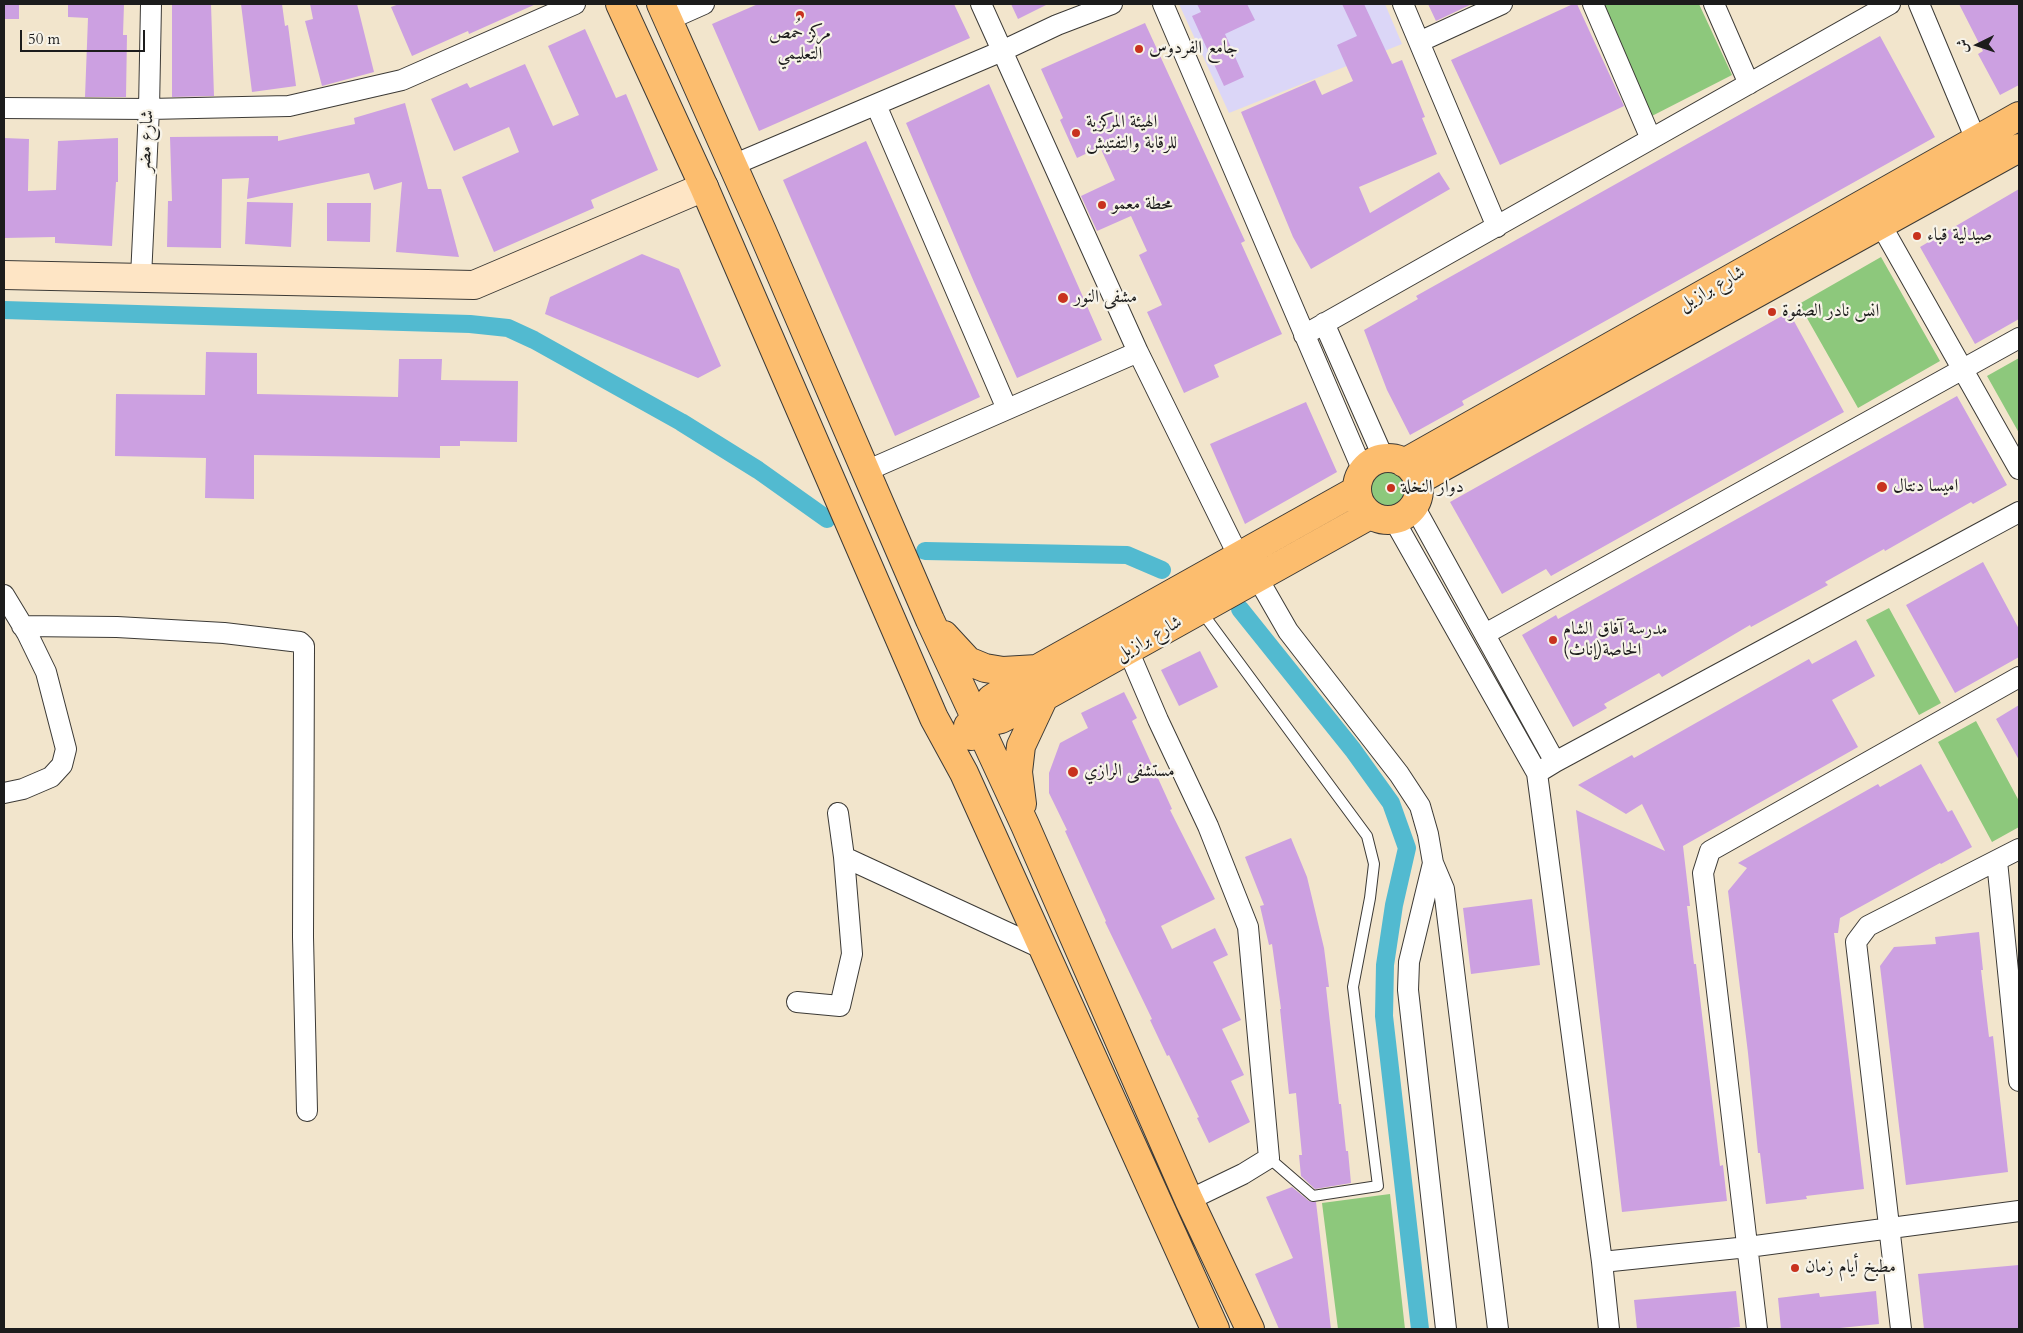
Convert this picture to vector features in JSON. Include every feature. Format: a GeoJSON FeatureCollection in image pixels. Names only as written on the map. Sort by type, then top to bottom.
{"type":"FeatureCollection","features":[{"type":"Feature","properties":{"kind":"highway"},"geometry":{"type":"LineString","coordinates":[[620,4],[704,187],[934,718],[964,773],[1215,1329]]}},
{"type":"Feature","properties":{"kind":"highway"},"geometry":{"type":"LineString","coordinates":[[664,12],[733,165],[930,620],[1025,825],[1189,1200],[1250,1329]]}},
{"type":"Feature","properties":{"kind":"highway","name":"شارع برازيل"},"geometry":{"type":"LineString","coordinates":[[934,718],[959,728],[978,725],[1001,719],[1044,698],[1257,577],[1388,488],[2019,116]]}},
{"type":"Feature","properties":{"kind":"highway","name":"شارع برازيل"},"geometry":{"type":"LineString","coordinates":[[930,620],[968,661],[985,668],[1003,671],[1037,669],[1238,555],[1388,488],[1882,225],[2019,148]]}},
{"type":"Feature","properties":{"kind":"highway"},"geometry":{"type":"LineString","coordinates":[[964,773],[966,743],[978,725],[991,699],[1037,669]]}},
{"type":"Feature","properties":{"kind":"highway"},"geometry":{"type":"LineString","coordinates":[[1025,825],[1018,772],[1021,746],[1044,698]]}},
{"type":"Feature","properties":{"kind":"main road"},"geometry":{"type":"LineString","coordinates":[[4,275],[474,285],[704,187]]}},
{"type":"Feature","properties":{"kind":"street","name":"شارع مضر"},"geometry":{"type":"LineString","coordinates":[[141,277],[149,109],[151,4]]}},
{"type":"Feature","properties":{"kind":"street"},"geometry":{"type":"LineString","coordinates":[[4,108],[149,109],[289,106],[402,80],[576,4]]}},
{"type":"Feature","properties":{"kind":"street"},"geometry":{"type":"LineString","coordinates":[[664,12],[704,4]]}},
{"type":"Feature","properties":{"kind":"street"},"geometry":{"type":"LineString","coordinates":[[981,4],[1138,352],[1238,555]]}},
{"type":"Feature","properties":{"kind":"street"},"geometry":{"type":"LineString","coordinates":[[1057,26],[1066,4]]}},
{"type":"Feature","properties":{"kind":"street"},"geometry":{"type":"LineString","coordinates":[[733,165],[1112,4]]}},
{"type":"Feature","properties":{"kind":"street"},"geometry":{"type":"LineString","coordinates":[[1163,4],[1304,335],[1388,488],[1537,773],[1602,1262],[1609,1329]]}},
{"type":"Feature","properties":{"kind":"street"},"geometry":{"type":"LineString","coordinates":[[1403,4],[1497,227]]}},
{"type":"Feature","properties":{"kind":"street"},"geometry":{"type":"LineString","coordinates":[[1418,42],[1502,4]]}},
{"type":"Feature","properties":{"kind":"street"},"geometry":{"type":"LineString","coordinates":[[1593,4],[1651,139]]}},
{"type":"Feature","properties":{"kind":"street"},"geometry":{"type":"LineString","coordinates":[[1714,4],[1748,84]]}},
{"type":"Feature","properties":{"kind":"street"},"geometry":{"type":"LineString","coordinates":[[1304,335],[1890,4]]}},
{"type":"Feature","properties":{"kind":"street"},"geometry":{"type":"LineString","coordinates":[[1919,4],[1976,140]]}},
{"type":"Feature","properties":{"kind":"street"},"geometry":{"type":"LineString","coordinates":[[876,104],[1007,409]]}},
{"type":"Feature","properties":{"kind":"street"},"geometry":{"type":"LineString","coordinates":[[1882,225],[2019,469]]}},
{"type":"Feature","properties":{"kind":"street"},"geometry":{"type":"LineString","coordinates":[[1324,324],[1388,488],[1485,634],[1555,762]]}},
{"type":"Feature","properties":{"kind":"street"},"geometry":{"type":"LineString","coordinates":[[1485,634],[2019,338]]}},
{"type":"Feature","properties":{"kind":"street"},"geometry":{"type":"LineString","coordinates":[[866,471],[1138,352]]}},
{"type":"Feature","properties":{"kind":"street"},"geometry":{"type":"LineString","coordinates":[[1537,773],[2019,512]]}},
{"type":"Feature","properties":{"kind":"street"},"geometry":{"type":"LineString","coordinates":[[1257,577],[1288,631],[1399,774],[1420,806],[1433,863],[1444,889],[1498,1329]]}},
{"type":"Feature","properties":{"kind":"street"},"geometry":{"type":"LineString","coordinates":[[4,595],[46,672],[66,749],[62,765],[50,777],[23,789],[4,793]]}},
{"type":"Feature","properties":{"kind":"street"},"geometry":{"type":"LineString","coordinates":[[22,626],[117,627],[224,633],[300,642],[304,646],[303,937],[307,1111]]}},
{"type":"Feature","properties":{"kind":"street"},"geometry":{"type":"LineString","coordinates":[[1128,650],[1158,720],[1208,826],[1248,927],[1269,1158],[1243,1174],[1189,1200]]}},
{"type":"Feature","properties":{"kind":"street"},"geometry":{"type":"LineString","coordinates":[[1757,1329],[1703,873],[1710,851],[2019,677]]}},
{"type":"Feature","properties":{"kind":"street"},"geometry":{"type":"LineString","coordinates":[[797,1002],[840,1006],[852,954],[844,857],[838,814]]}},
{"type":"Feature","properties":{"kind":"street"},"geometry":{"type":"LineString","coordinates":[[1901,1329],[1856,942],[1868,926],[2019,849]]}},
{"type":"Feature","properties":{"kind":"street"},"geometry":{"type":"LineString","coordinates":[[844,857],[1043,949]]}},
{"type":"Feature","properties":{"kind":"street"},"geometry":{"type":"LineString","coordinates":[[1997,861],[2019,1081]]}},
{"type":"Feature","properties":{"kind":"street"},"geometry":{"type":"LineString","coordinates":[[1433,863],[1409,962],[1408,990],[1446,1329]]}},
{"type":"Feature","properties":{"kind":"street"},"geometry":{"type":"LineString","coordinates":[[1602,1262],[1748,1247],[2019,1212]]}},
{"type":"Feature","properties":{"kind":"lane"},"geometry":{"type":"LineString","coordinates":[[1200,611],[1367,836],[1374,864],[1370,898],[1354,987],[1378,1186],[1314,1196],[1269,1158]]}},
{"type":"Feature","properties":{"kind":"shaded area"},"geometry":{"type":"Polygon","coordinates":[[[1179,4],[1385,4],[1402,44],[1229,113],[1179,4]]]}},
{"type":"Feature","properties":{"kind":"green space"},"geometry":{"type":"Polygon","coordinates":[[[1602,4],[1699,4],[1732,75],[1648,118],[1602,4]]]}},
{"type":"Feature","properties":{"kind":"green space"},"geometry":{"type":"Polygon","coordinates":[[[1881,257],[1940,361],[1858,408],[1799,304],[1881,257]]]}},
{"type":"Feature","properties":{"kind":"green space"},"geometry":{"type":"Polygon","coordinates":[[[2019,358],[2019,433],[1987,376],[2019,358]]]}},
{"type":"Feature","properties":{"kind":"green space"},"geometry":{"type":"Polygon","coordinates":[[[1388,472],[1401,477],[1406,490],[1401,503],[1388,508],[1375,503],[1370,490],[1375,477],[1388,472]]]}},
{"type":"Feature","properties":{"kind":"green space"},"geometry":{"type":"Polygon","coordinates":[[[1889,608],[1941,703],[1919,715],[1866,620],[1889,608]]]}},
{"type":"Feature","properties":{"kind":"green space"},"geometry":{"type":"Polygon","coordinates":[[[1976,721],[2019,801],[2019,827],[1992,842],[1938,742],[1976,721]]]}},
{"type":"Feature","properties":{"kind":"green space"},"geometry":{"type":"Polygon","coordinates":[[[1390,1194],[1405,1329],[1338,1329],[1322,1203],[1390,1194]]]}},
{"type":"Feature","properties":{"kind":"building"},"geometry":{"type":"Polygon","coordinates":[[[4,4],[19,4],[19,19],[4,19],[4,4]]]}},
{"type":"Feature","properties":{"kind":"building"},"geometry":{"type":"Polygon","coordinates":[[[68,4],[124,4],[123,35],[127,35],[126,97],[85,97],[88,18],[68,17],[68,4]]]}},
{"type":"Feature","properties":{"kind":"building"},"geometry":{"type":"Polygon","coordinates":[[[172,4],[211,4],[214,96],[172,97],[172,4]]]}},
{"type":"Feature","properties":{"kind":"building"},"geometry":{"type":"Polygon","coordinates":[[[241,4],[282,4],[285,26],[288,25],[296,86],[252,92],[241,4]]]}},
{"type":"Feature","properties":{"kind":"building"},"geometry":{"type":"Polygon","coordinates":[[[310,4],[357,4],[374,72],[322,86],[305,21],[313,19],[310,4]]]}},
{"type":"Feature","properties":{"kind":"building"},"geometry":{"type":"Polygon","coordinates":[[[399,4],[536,4],[469,34],[468,31],[412,56],[391,7],[399,4]]]}},
{"type":"Feature","properties":{"kind":"building"},"geometry":{"type":"Polygon","coordinates":[[[758,4],[954,4],[970,38],[759,131],[712,24],[758,4]]]}},
{"type":"Feature","properties":{"kind":"building"},"geometry":{"type":"Polygon","coordinates":[[[1011,4],[1048,4],[1018,19],[1011,4]]]}},
{"type":"Feature","properties":{"kind":"building"},"geometry":{"type":"Polygon","coordinates":[[[1197,4],[1247,4],[1255,20],[1225,34],[1244,77],[1224,86],[1192,16],[1201,12],[1197,4]]]}},
{"type":"Feature","properties":{"kind":"building"},"geometry":{"type":"Polygon","coordinates":[[[1342,4],[1364,4],[1392,64],[1402,60],[1425,117],[1422,118],[1437,154],[1359,187],[1370,213],[1439,172],[1450,189],[1311,269],[1293,237],[1241,112],[1315,80],[1322,95],[1353,81],[1337,45],[1357,36],[1342,4]]]}},
{"type":"Feature","properties":{"kind":"building"},"geometry":{"type":"Polygon","coordinates":[[[1428,4],[1472,4],[1436,21],[1428,4]]]}},
{"type":"Feature","properties":{"kind":"building"},"geometry":{"type":"Polygon","coordinates":[[[1573,4],[1577,4],[1624,106],[1500,165],[1451,60],[1573,4]]]}},
{"type":"Feature","properties":{"kind":"building"},"geometry":{"type":"Polygon","coordinates":[[[1959,4],[2019,4],[2019,85],[2000,95],[1978,54],[1983,51],[1959,4]]]}},
{"type":"Feature","properties":{"kind":"building"},"geometry":{"type":"Polygon","coordinates":[[[1145,23],[1245,241],[1241,243],[1282,334],[1214,365],[1219,377],[1184,393],[1147,312],[1162,305],[1139,255],[1147,251],[1131,216],[1097,231],[1081,196],[1115,180],[1100,147],[1077,158],[1060,120],[1063,118],[1041,69],[1145,23]]]}},
{"type":"Feature","properties":{"kind":"building"},"geometry":{"type":"Polygon","coordinates":[[[585,29],[616,98],[626,94],[658,170],[591,200],[594,208],[494,252],[462,177],[519,152],[509,127],[454,151],[431,99],[467,83],[470,88],[525,64],[553,126],[579,115],[548,46],[585,29]]]}},
{"type":"Feature","properties":{"kind":"building"},"geometry":{"type":"Polygon","coordinates":[[[1880,36],[1935,137],[1462,401],[1464,405],[1410,435],[1387,390],[1364,330],[1418,299],[1416,296],[1880,36]]]}},
{"type":"Feature","properties":{"kind":"building"},"geometry":{"type":"Polygon","coordinates":[[[989,84],[1102,340],[1017,378],[906,123],[989,84]]]}},
{"type":"Feature","properties":{"kind":"building"},"geometry":{"type":"Polygon","coordinates":[[[405,103],[428,189],[441,189],[459,257],[396,252],[402,182],[374,190],[369,173],[247,199],[249,178],[222,179],[221,248],[167,247],[168,201],[172,201],[170,137],[278,136],[278,141],[355,124],[354,118],[405,103]]]}},
{"type":"Feature","properties":{"kind":"building"},"geometry":{"type":"Polygon","coordinates":[[[4,138],[29,139],[28,191],[56,190],[58,141],[118,138],[118,182],[116,182],[112,246],[55,243],[55,237],[4,238],[4,138]]]}},
{"type":"Feature","properties":{"kind":"building"},"geometry":{"type":"Polygon","coordinates":[[[866,141],[980,397],[895,436],[783,180],[866,141]]]}},
{"type":"Feature","properties":{"kind":"building"},"geometry":{"type":"Polygon","coordinates":[[[2019,189],[2019,319],[1975,344],[1920,247],[2019,189]]]}},
{"type":"Feature","properties":{"kind":"building"},"geometry":{"type":"Polygon","coordinates":[[[247,202],[293,203],[291,247],[245,244],[247,202]]]}},
{"type":"Feature","properties":{"kind":"building"},"geometry":{"type":"Polygon","coordinates":[[[327,203],[371,203],[370,242],[327,241],[327,203]]]}},
{"type":"Feature","properties":{"kind":"building"},"geometry":{"type":"Polygon","coordinates":[[[642,254],[679,269],[721,366],[698,378],[545,314],[550,297],[642,254]]]}},
{"type":"Feature","properties":{"kind":"building"},"geometry":{"type":"Polygon","coordinates":[[[1789,312],[1844,412],[1551,576],[1546,569],[1502,594],[1450,502],[1789,312]]]}},
{"type":"Feature","properties":{"kind":"building"},"geometry":{"type":"Polygon","coordinates":[[[206,352],[257,353],[257,394],[398,397],[399,359],[442,359],[441,380],[518,381],[517,442],[460,441],[460,446],[440,446],[440,458],[254,455],[254,499],[205,498],[206,458],[115,456],[116,394],[205,395],[206,352]]]}},
{"type":"Feature","properties":{"kind":"building"},"geometry":{"type":"Polygon","coordinates":[[[1957,396],[2007,485],[1973,504],[1971,502],[1885,551],[1884,549],[1825,582],[1828,585],[1751,627],[1750,625],[1662,677],[1659,673],[1604,704],[1607,708],[1573,727],[1522,635],[1556,615],[1558,619],[1957,396]]]}},
{"type":"Feature","properties":{"kind":"building"},"geometry":{"type":"Polygon","coordinates":[[[1306,402],[1337,472],[1245,524],[1210,444],[1306,402]]]}},
{"type":"Feature","properties":{"kind":"building"},"geometry":{"type":"Polygon","coordinates":[[[1983,562],[2019,629],[2019,657],[1955,693],[1906,605],[1983,562]]]}},
{"type":"Feature","properties":{"kind":"building"},"geometry":{"type":"Polygon","coordinates":[[[1856,640],[1875,676],[1832,700],[1858,747],[1683,846],[1690,906],[1687,906],[1694,964],[1696,964],[1720,1166],[1723,1165],[1727,1201],[1622,1212],[1576,810],[1665,851],[1642,804],[1626,814],[1578,785],[1632,755],[1634,758],[1809,659],[1812,664],[1856,640]]]}},
{"type":"Feature","properties":{"kind":"building"},"geometry":{"type":"Polygon","coordinates":[[[1200,651],[1218,687],[1179,706],[1161,670],[1200,651]]]}},
{"type":"Feature","properties":{"kind":"building"},"geometry":{"type":"Polygon","coordinates":[[[1124,692],[1137,718],[1132,721],[1172,809],[1170,810],[1215,899],[1161,926],[1172,949],[1215,928],[1228,955],[1213,962],[1241,1020],[1222,1029],[1244,1075],[1231,1081],[1250,1122],[1209,1143],[1197,1118],[1199,1117],[1169,1055],[1167,1056],[1150,1020],[1152,1019],[1105,922],[1065,831],[1067,830],[1049,793],[1049,773],[1060,743],[1088,728],[1081,713],[1124,692]]]}},
{"type":"Feature","properties":{"kind":"building"},"geometry":{"type":"Polygon","coordinates":[[[2019,705],[2019,760],[1996,719],[2019,705]]]}},
{"type":"Feature","properties":{"kind":"building"},"geometry":{"type":"Polygon","coordinates":[[[1921,764],[1948,812],[1952,810],[1972,847],[1840,918],[1838,933],[1834,933],[1864,1189],[1806,1196],[1807,1199],[1766,1204],[1760,1153],[1758,1153],[1728,891],[1747,868],[1738,863],[1878,784],[1880,787],[1921,764]]]}},
{"type":"Feature","properties":{"kind":"building"},"geometry":{"type":"Polygon","coordinates":[[[1291,838],[1307,877],[1324,948],[1329,987],[1326,987],[1339,1104],[1341,1104],[1351,1183],[1315,1189],[1301,1176],[1299,1155],[1302,1155],[1296,1093],[1289,1094],[1281,1009],[1272,944],[1269,945],[1260,906],[1264,905],[1245,857],[1291,838]]]}},
{"type":"Feature","properties":{"kind":"building"},"geometry":{"type":"Polygon","coordinates":[[[1532,899],[1540,965],[1471,974],[1463,908],[1532,899]]]}},
{"type":"Feature","properties":{"kind":"building"},"geometry":{"type":"Polygon","coordinates":[[[1979,932],[1983,970],[1981,970],[1989,1037],[1993,1036],[2008,1172],[1906,1185],[1880,966],[1894,947],[1936,944],[1935,937],[1979,932]]]}},
{"type":"Feature","properties":{"kind":"building"},"geometry":{"type":"Polygon","coordinates":[[[1292,1187],[1309,1201],[1316,1202],[1331,1329],[1279,1329],[1255,1274],[1293,1258],[1266,1197],[1292,1187]]]}},
{"type":"Feature","properties":{"kind":"building"},"geometry":{"type":"Polygon","coordinates":[[[2019,1265],[2019,1329],[1924,1329],[1918,1274],[2019,1265]]]}},
{"type":"Feature","properties":{"kind":"building"},"geometry":{"type":"Polygon","coordinates":[[[1736,1291],[1740,1327],[1716,1329],[1637,1329],[1634,1300],[1736,1291]]]}},
{"type":"Feature","properties":{"kind":"building"},"geometry":{"type":"Polygon","coordinates":[[[1876,1291],[1879,1324],[1830,1329],[1781,1329],[1778,1298],[1819,1293],[1820,1297],[1876,1291]]]}},
{"type":"Feature","properties":{"kind":"waterway"},"geometry":{"type":"LineString","coordinates":[[4,310],[470,324],[508,328],[534,340],[681,422],[758,470],[827,519]]}},
{"type":"Feature","properties":{"kind":"waterway"},"geometry":{"type":"LineString","coordinates":[[925,551],[1127,555],[1162,570]]}},
{"type":"Feature","properties":{"kind":"waterway"},"geometry":{"type":"LineString","coordinates":[[1240,609],[1353,750],[1391,803],[1407,848],[1394,905],[1385,965],[1384,1016],[1420,1329]]}},
{"type":"Feature","properties":{"kind":"place","name":"مركز حُمص التعليمي"},"geometry":{"type":"Point","coordinates":[800,15]}},
{"type":"Feature","properties":{"kind":"place","name":"جامع الفردوس"},"geometry":{"type":"Point","coordinates":[1139,49]}},
{"type":"Feature","properties":{"kind":"place","name":"الهيئة المركزية للرقابة والتفتيش"},"geometry":{"type":"Point","coordinates":[1076,133]}},
{"type":"Feature","properties":{"kind":"place","name":"محطة معمو"},"geometry":{"type":"Point","coordinates":[1102,205]}},
{"type":"Feature","properties":{"kind":"place","name":"صيدلية قباء"},"geometry":{"type":"Point","coordinates":[1917,236]}},
{"type":"Feature","properties":{"kind":"place","name":"مشفى النور"},"geometry":{"type":"Point","coordinates":[1063,298]}},
{"type":"Feature","properties":{"kind":"place","name":"انس نادر الصفوة"},"geometry":{"type":"Point","coordinates":[1772,312]}},
{"type":"Feature","properties":{"kind":"place","name":"اميسا دنتال"},"geometry":{"type":"Point","coordinates":[1882,487]}},
{"type":"Feature","properties":{"kind":"place","name":"دوار النخلة"},"geometry":{"type":"Point","coordinates":[1391,488]}},
{"type":"Feature","properties":{"kind":"place","name":"مدرسة آفاق الشام الخاصة(إناث)"},"geometry":{"type":"Point","coordinates":[1553,640]}},
{"type":"Feature","properties":{"kind":"place","name":"مستشفى الرازي"},"geometry":{"type":"Point","coordinates":[1073,772]}},
{"type":"Feature","properties":{"kind":"place","name":"مطبخ أيام زمان"},"geometry":{"type":"Point","coordinates":[1795,1268]}}]}
